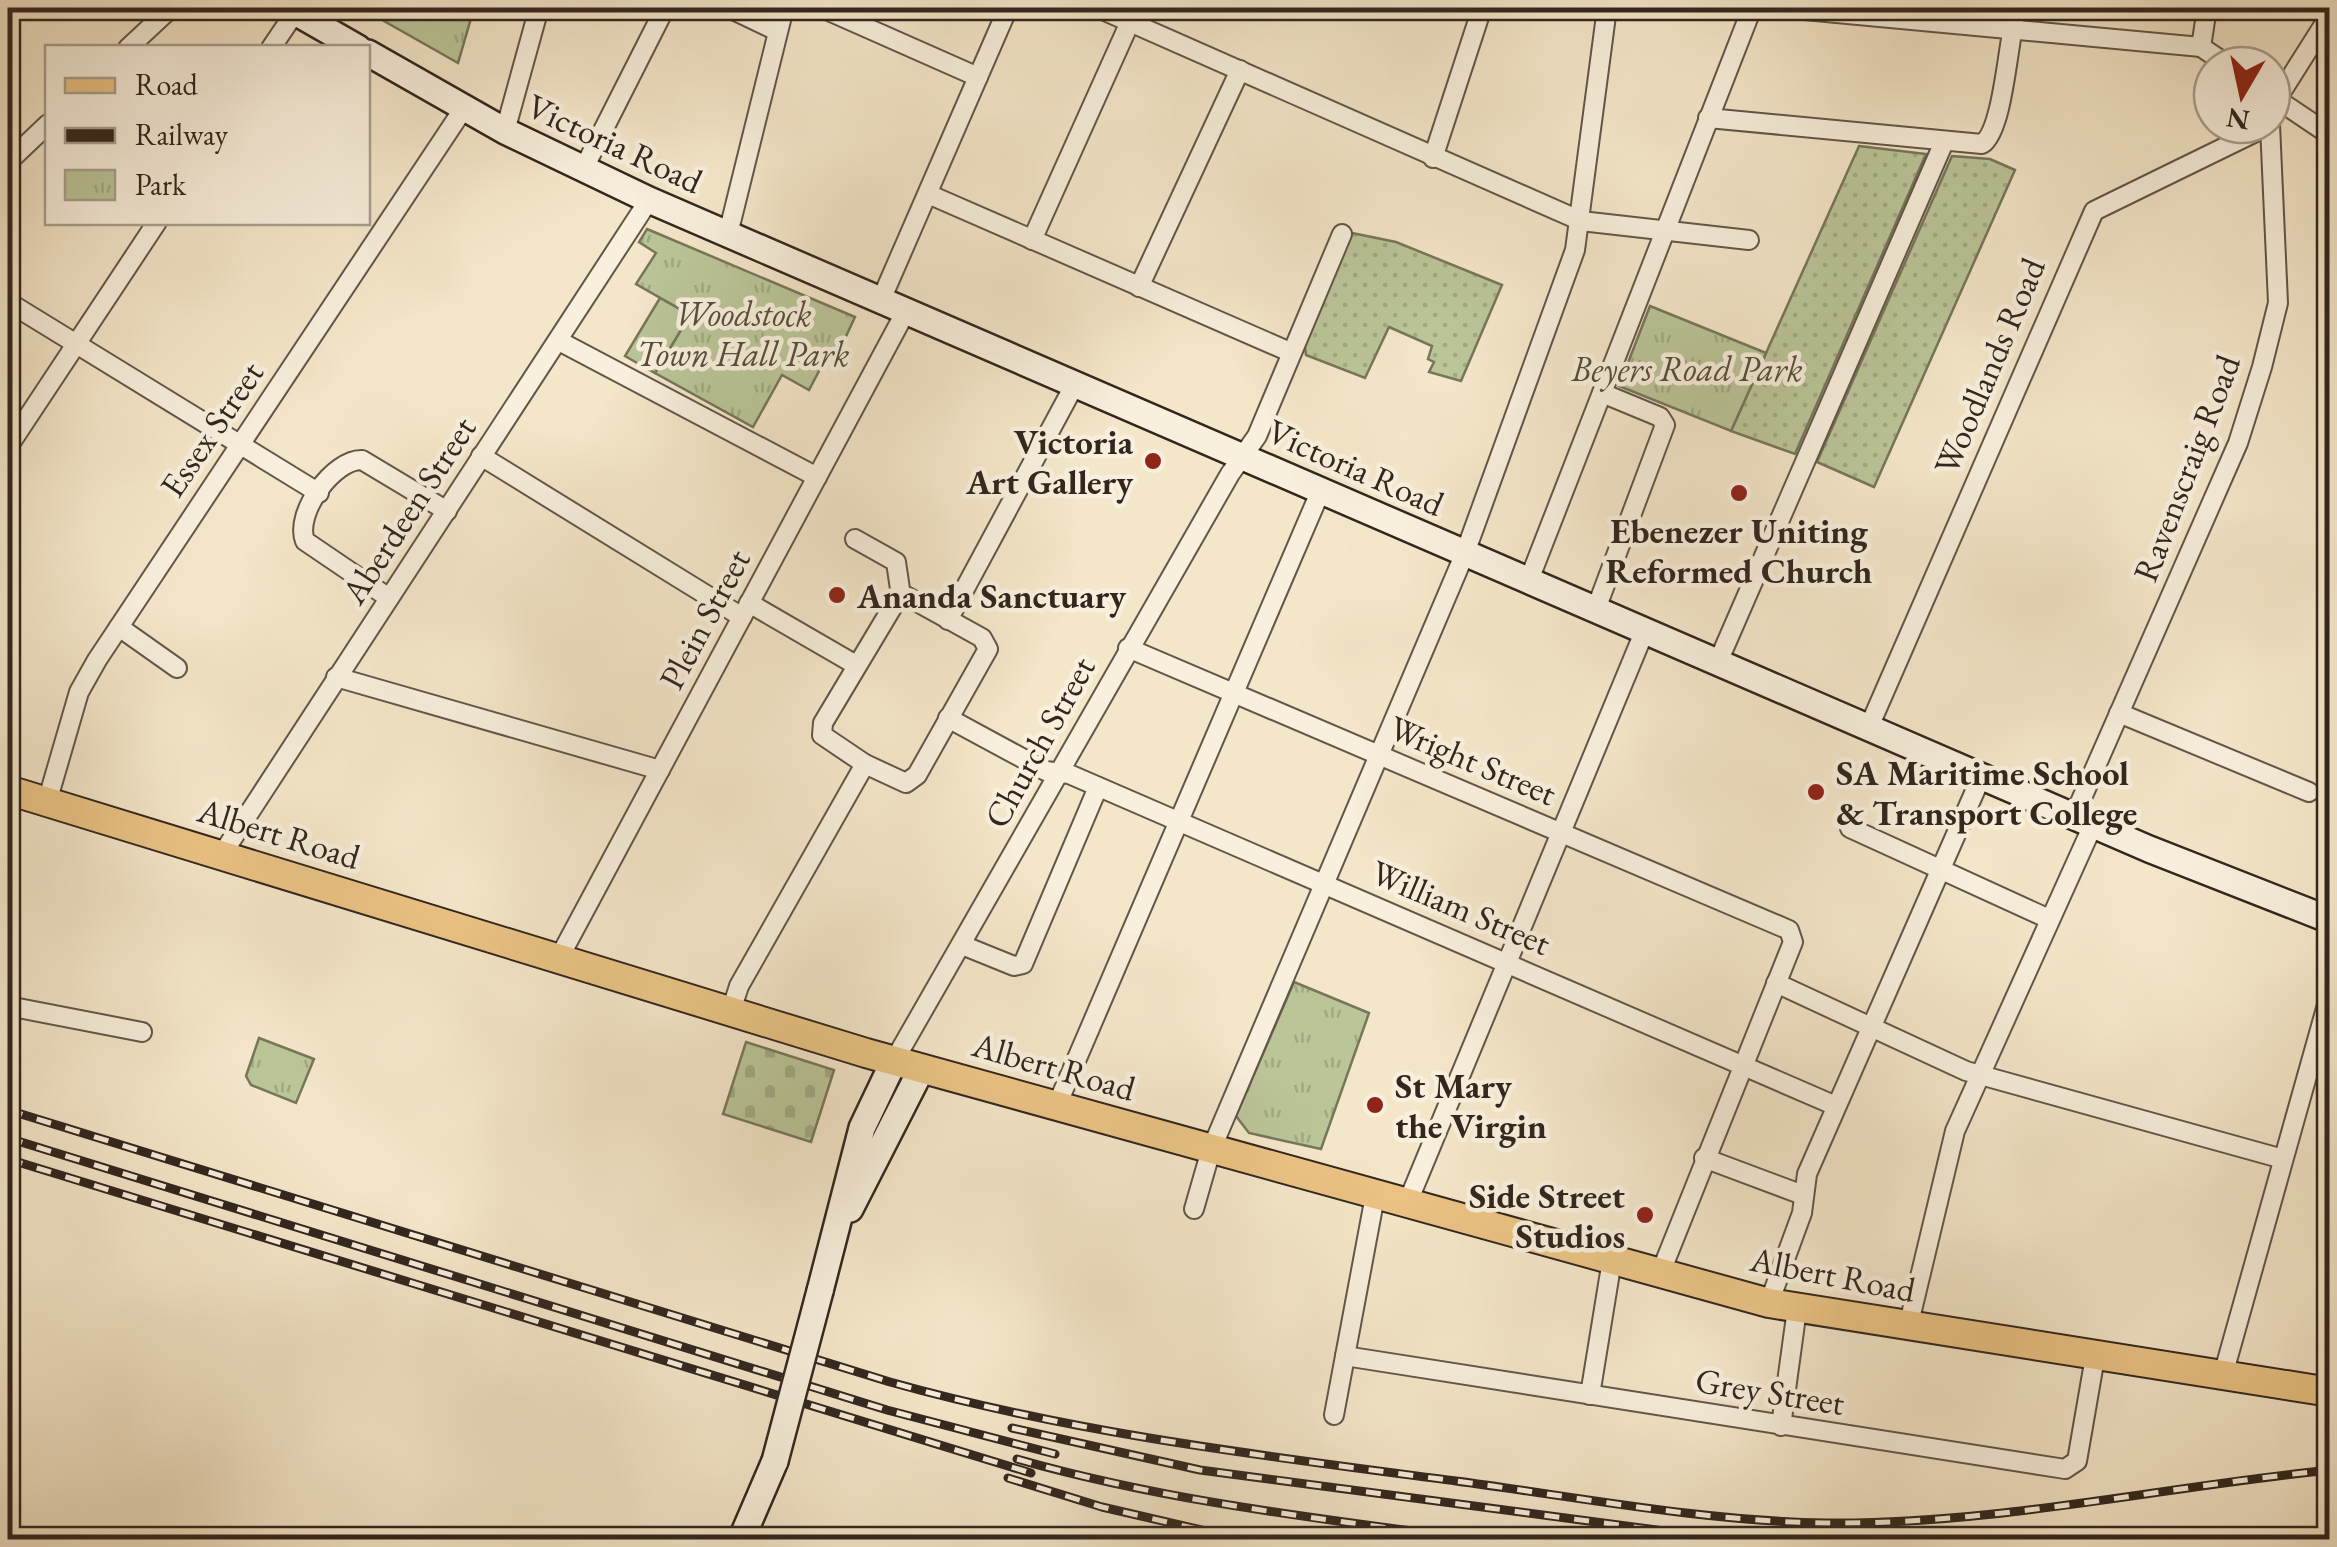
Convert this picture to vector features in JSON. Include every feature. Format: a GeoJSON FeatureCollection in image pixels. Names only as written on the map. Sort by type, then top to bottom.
{"type":"FeatureCollection","features":[{"type":"Feature","properties":{"kind":"main road"},"geometry":{"type":"LineString","coordinates":[[294,9],[353,45]]}},
{"type":"Feature","properties":{"kind":"main road","name":"Victoria Road"},"geometry":{"type":"LineString","coordinates":[[370,54],[505,131],[649,200],[2084,821],[2330,920]]}},
{"type":"Feature","properties":{"kind":"main road","name":"Albert Road"},"geometry":{"type":"LineString","coordinates":[[8,790],[894,1061],[1783,1306],[2330,1392]]}},
{"type":"Feature","properties":{"kind":"main road"},"geometry":{"type":"LineString","coordinates":[[741,1540],[776,1461],[862,1128],[894,1061]]}},
{"type":"Feature","properties":{"kind":"main road"},"geometry":{"type":"LineString","coordinates":[[832,1244],[922,1068]]}},
{"type":"Feature","properties":{"kind":"street"},"geometry":{"type":"LineString","coordinates":[[131,45],[171,8]]}},
{"type":"Feature","properties":{"kind":"street"},"geometry":{"type":"LineString","coordinates":[[505,131],[539,8]]}},
{"type":"Feature","properties":{"kind":"street"},"geometry":{"type":"LineString","coordinates":[[583,170],[665,8]]}},
{"type":"Feature","properties":{"kind":"street"},"geometry":{"type":"LineString","coordinates":[[729,8],[778,32]]}},
{"type":"Feature","properties":{"kind":"street"},"geometry":{"type":"LineString","coordinates":[[728,234],[784,8]]}},
{"type":"Feature","properties":{"kind":"street"},"geometry":{"type":"LineString","coordinates":[[822,8],[978,77]]}},
{"type":"Feature","properties":{"kind":"street"},"geometry":{"type":"LineString","coordinates":[[881,300],[1008,8]]}},
{"type":"Feature","properties":{"kind":"street"},"geometry":{"type":"LineString","coordinates":[[1098,8],[1581,222],[1748,240]]}},
{"type":"Feature","properties":{"kind":"street"},"geometry":{"type":"LineString","coordinates":[[1433,158],[1482,8]]}},
{"type":"Feature","properties":{"kind":"street"},"geometry":{"type":"LineString","coordinates":[[1194,1210],[1210,1150],[1465,553],[1575,250],[1607,8]]}},
{"type":"Feature","properties":{"kind":"street"},"geometry":{"type":"LineString","coordinates":[[1529,580],[1752,8]]}},
{"type":"Feature","properties":{"kind":"street"},"geometry":{"type":"LineString","coordinates":[[1783,8],[1886,13],[2192,45]]}},
{"type":"Feature","properties":{"kind":"street"},"geometry":{"type":"LineString","coordinates":[[1708,118],[1982,144],[1991,138],[2017,8]]}},
{"type":"Feature","properties":{"kind":"street"},"geometry":{"type":"LineString","coordinates":[[2200,45],[2206,8]]}},
{"type":"Feature","properties":{"kind":"street"},"geometry":{"type":"LineString","coordinates":[[274,45],[294,9]]}},
{"type":"Feature","properties":{"kind":"street"},"geometry":{"type":"LineString","coordinates":[[2292,76],[2330,16]]}},
{"type":"Feature","properties":{"kind":"street"},"geometry":{"type":"LineString","coordinates":[[1032,240],[1130,22]]}},
{"type":"Feature","properties":{"kind":"street"},"geometry":{"type":"LineString","coordinates":[[1139,287],[1240,70]]}},
{"type":"Feature","properties":{"kind":"street","name":"Essex Street"},"geometry":{"type":"LineString","coordinates":[[47,802],[79,692],[464,108]]}},
{"type":"Feature","properties":{"kind":"street"},"geometry":{"type":"LineString","coordinates":[[2292,114],[2330,134]]}},
{"type":"Feature","properties":{"kind":"street"},"geometry":{"type":"LineString","coordinates":[[8,162],[45,127]]}},
{"type":"Feature","properties":{"kind":"street"},"geometry":{"type":"LineString","coordinates":[[1718,662],[1944,142]]}},
{"type":"Feature","properties":{"kind":"street","name":"Woodlands Road"},"geometry":{"type":"LineString","coordinates":[[1869,727],[2094,211],[2229,145]]}},
{"type":"Feature","properties":{"kind":"street","name":"Ravenscraig Road"},"geometry":{"type":"LineString","coordinates":[[1908,1327],[1946,1162],[1977,1074],[2050,918],[2119,713],[2238,443],[2262,367],[2278,302],[2271,145]]}},
{"type":"Feature","properties":{"kind":"street"},"geometry":{"type":"LineString","coordinates":[[928,194],[1290,352]]}},
{"type":"Feature","properties":{"kind":"street","name":"Aberdeen Street"},"geometry":{"type":"LineString","coordinates":[[221,856],[649,200]]}},
{"type":"Feature","properties":{"kind":"street"},"geometry":{"type":"LineString","coordinates":[[8,447],[155,225]]}},
{"type":"Feature","properties":{"kind":"street","name":"Church Street"},"geometry":{"type":"LineString","coordinates":[[894,1061],[1240,455],[1257,436],[1342,234]]}},
{"type":"Feature","properties":{"kind":"street"},"geometry":{"type":"LineString","coordinates":[[8,302],[319,494]]}},
{"type":"Feature","properties":{"kind":"street","name":"Plein Street"},"geometry":{"type":"LineString","coordinates":[[559,958],[906,311]]}},
{"type":"Feature","properties":{"kind":"street"},"geometry":{"type":"LineString","coordinates":[[559,341],[817,477]]}},
{"type":"Feature","properties":{"kind":"street"},"geometry":{"type":"LineString","coordinates":[[948,620],[1075,384]]}},
{"type":"Feature","properties":{"kind":"street"},"geometry":{"type":"LineString","coordinates":[[1596,609],[1665,429],[1660,417],[1602,393]]}},
{"type":"Feature","properties":{"kind":"street"},"geometry":{"type":"LineString","coordinates":[[482,456],[746,610],[856,665]]}},
{"type":"Feature","properties":{"kind":"street"},"geometry":{"type":"LineString","coordinates":[[390,598],[305,541],[302,532],[306,515],[319,494],[338,466],[348,460],[362,460],[447,511]]}},
{"type":"Feature","properties":{"kind":"street"},"geometry":{"type":"LineString","coordinates":[[1057,1106],[1320,490]]}},
{"type":"Feature","properties":{"kind":"street"},"geometry":{"type":"LineString","coordinates":[[855,540],[896,562],[901,596],[823,723],[822,735],[900,782],[911,780],[988,649],[982,638],[901,596]]}},
{"type":"Feature","properties":{"kind":"street"},"geometry":{"type":"LineString","coordinates":[[119,627],[177,668]]}},
{"type":"Feature","properties":{"kind":"street"},"geometry":{"type":"LineString","coordinates":[[1407,1204],[1645,630]]}},
{"type":"Feature","properties":{"kind":"street","name":"Wright Street"},"geometry":{"type":"LineString","coordinates":[[1128,648],[1791,933],[1793,942],[1776,984]]}},
{"type":"Feature","properties":{"kind":"street"},"geometry":{"type":"LineString","coordinates":[[336,677],[660,770]]}},
{"type":"Feature","properties":{"kind":"street"},"geometry":{"type":"LineString","coordinates":[[2119,713],[2309,792]]}},
{"type":"Feature","properties":{"kind":"street","name":"William Street"},"geometry":{"type":"LineString","coordinates":[[948,718],[1046,771],[1098,786],[1743,1062],[1836,1106]]}},
{"type":"Feature","properties":{"kind":"street"},"geometry":{"type":"LineString","coordinates":[[731,1011],[739,986],[865,764]]}},
{"type":"Feature","properties":{"kind":"street"},"geometry":{"type":"LineString","coordinates":[[1781,1426],[1783,1306],[1807,1174],[1982,774]]}},
{"type":"Feature","properties":{"kind":"street"},"geometry":{"type":"LineString","coordinates":[[962,945],[1014,966],[1024,964],[1098,786]]}},
{"type":"Feature","properties":{"kind":"street"},"geometry":{"type":"LineString","coordinates":[[1850,828],[2050,918]]}},
{"type":"Feature","properties":{"kind":"street"},"geometry":{"type":"LineString","coordinates":[[1660,1274],[1776,984],[1977,1074],[2282,1159]]}},
{"type":"Feature","properties":{"kind":"street"},"geometry":{"type":"LineString","coordinates":[[2223,1375],[2330,994]]}},
{"type":"Feature","properties":{"kind":"street"},"geometry":{"type":"LineString","coordinates":[[8,1006],[142,1032]]}},
{"type":"Feature","properties":{"kind":"street"},"geometry":{"type":"LineString","coordinates":[[1704,1158],[1803,1195]]}},
{"type":"Feature","properties":{"kind":"street"},"geometry":{"type":"LineString","coordinates":[[1334,1415],[1376,1196]]}},
{"type":"Feature","properties":{"kind":"street"},"geometry":{"type":"LineString","coordinates":[[1590,1395],[1612,1260]]}},
{"type":"Feature","properties":{"kind":"street","name":"Grey Street"},"geometry":{"type":"LineString","coordinates":[[1345,1356],[1781,1426],[2074,1467],[2095,1356]]}},
{"type":"Feature","properties":{"kind":"green space"},"geometry":{"type":"Polygon","coordinates":[[[361,8],[474,8],[458,63],[361,8]]]}},
{"type":"Feature","properties":{"kind":"green space"},"geometry":{"type":"Polygon","coordinates":[[[1859,146],[1926,154],[1795,454],[1731,431],[1859,146]]]}},
{"type":"Feature","properties":{"kind":"green space"},"geometry":{"type":"Polygon","coordinates":[[[1952,156],[1990,159],[2015,170],[1874,487],[1817,462],[1952,156]]]}},
{"type":"Feature","properties":{"kind":"green space","name":"Woodstock Town Hall Park"},"geometry":{"type":"Polygon","coordinates":[[[647,229],[855,317],[836,358],[828,354],[809,390],[782,375],[753,427],[655,373],[690,315],[636,284],[656,253],[639,242],[647,229]]]}},
{"type":"Feature","properties":{"kind":"green space"},"geometry":{"type":"Polygon","coordinates":[[[1352,233],[1396,242],[1502,285],[1461,381],[1429,372],[1434,362],[1428,359],[1432,346],[1389,327],[1365,378],[1306,355],[1304,340],[1352,233]]]}},
{"type":"Feature","properties":{"kind":"green space"},"geometry":{"type":"Polygon","coordinates":[[[660,298],[690,315],[655,373],[625,356],[660,298]]]}},
{"type":"Feature","properties":{"kind":"green space","name":"Beyers Road Park"},"geometry":{"type":"Polygon","coordinates":[[[1650,306],[1766,353],[1731,431],[1619,386],[1650,306]]]}},
{"type":"Feature","properties":{"kind":"green space"},"geometry":{"type":"Polygon","coordinates":[[[1294,982],[1369,1013],[1321,1149],[1249,1133],[1236,1116],[1294,982]]]}},
{"type":"Feature","properties":{"kind":"green space"},"geometry":{"type":"Polygon","coordinates":[[[259,1038],[314,1059],[296,1103],[251,1085],[246,1076],[259,1038]]]}},
{"type":"Feature","properties":{"kind":"green space"},"geometry":{"type":"Polygon","coordinates":[[[746,1042],[834,1070],[811,1142],[723,1114],[746,1042]]]}},
{"type":"Feature","properties":{"kind":"railway"},"geometry":{"type":"LineString","coordinates":[[8,1110],[890,1382],[1030,1416],[1171,1442],[1686,1513],[1825,1523],[2015,1512],[2330,1470]]}},
{"type":"Feature","properties":{"kind":"railway"},"geometry":{"type":"LineString","coordinates":[[8,1138],[887,1410],[1055,1454]]}},
{"type":"Feature","properties":{"kind":"railway"},"geometry":{"type":"LineString","coordinates":[[8,1159],[1031,1473]]}},
{"type":"Feature","properties":{"kind":"railway"},"geometry":{"type":"LineString","coordinates":[[1012,1428],[1200,1470],[1733,1540]]}},
{"type":"Feature","properties":{"kind":"railway"},"geometry":{"type":"LineString","coordinates":[[1017,1459],[1189,1498],[1479,1540]]}},
{"type":"Feature","properties":{"kind":"railway"},"geometry":{"type":"LineString","coordinates":[[1008,1478],[1102,1507],[1245,1540]]}},
{"type":"Feature","properties":{"kind":"place","name":"Victoria Art Gallery"},"geometry":{"type":"Point","coordinates":[1153,461]}},
{"type":"Feature","properties":{"kind":"place","name":"Ebenezer Uniting Reformed Church"},"geometry":{"type":"Point","coordinates":[1739,493]}},
{"type":"Feature","properties":{"kind":"place","name":"Ananda Sanctuary"},"geometry":{"type":"Point","coordinates":[837,595]}},
{"type":"Feature","properties":{"kind":"place","name":"SA Maritime School & Transport College"},"geometry":{"type":"Point","coordinates":[1816,792]}},
{"type":"Feature","properties":{"kind":"place","name":"St Mary the Virgin"},"geometry":{"type":"Point","coordinates":[1375,1105]}},
{"type":"Feature","properties":{"kind":"place","name":"Side Street Studios"},"geometry":{"type":"Point","coordinates":[1645,1215]}}]}
